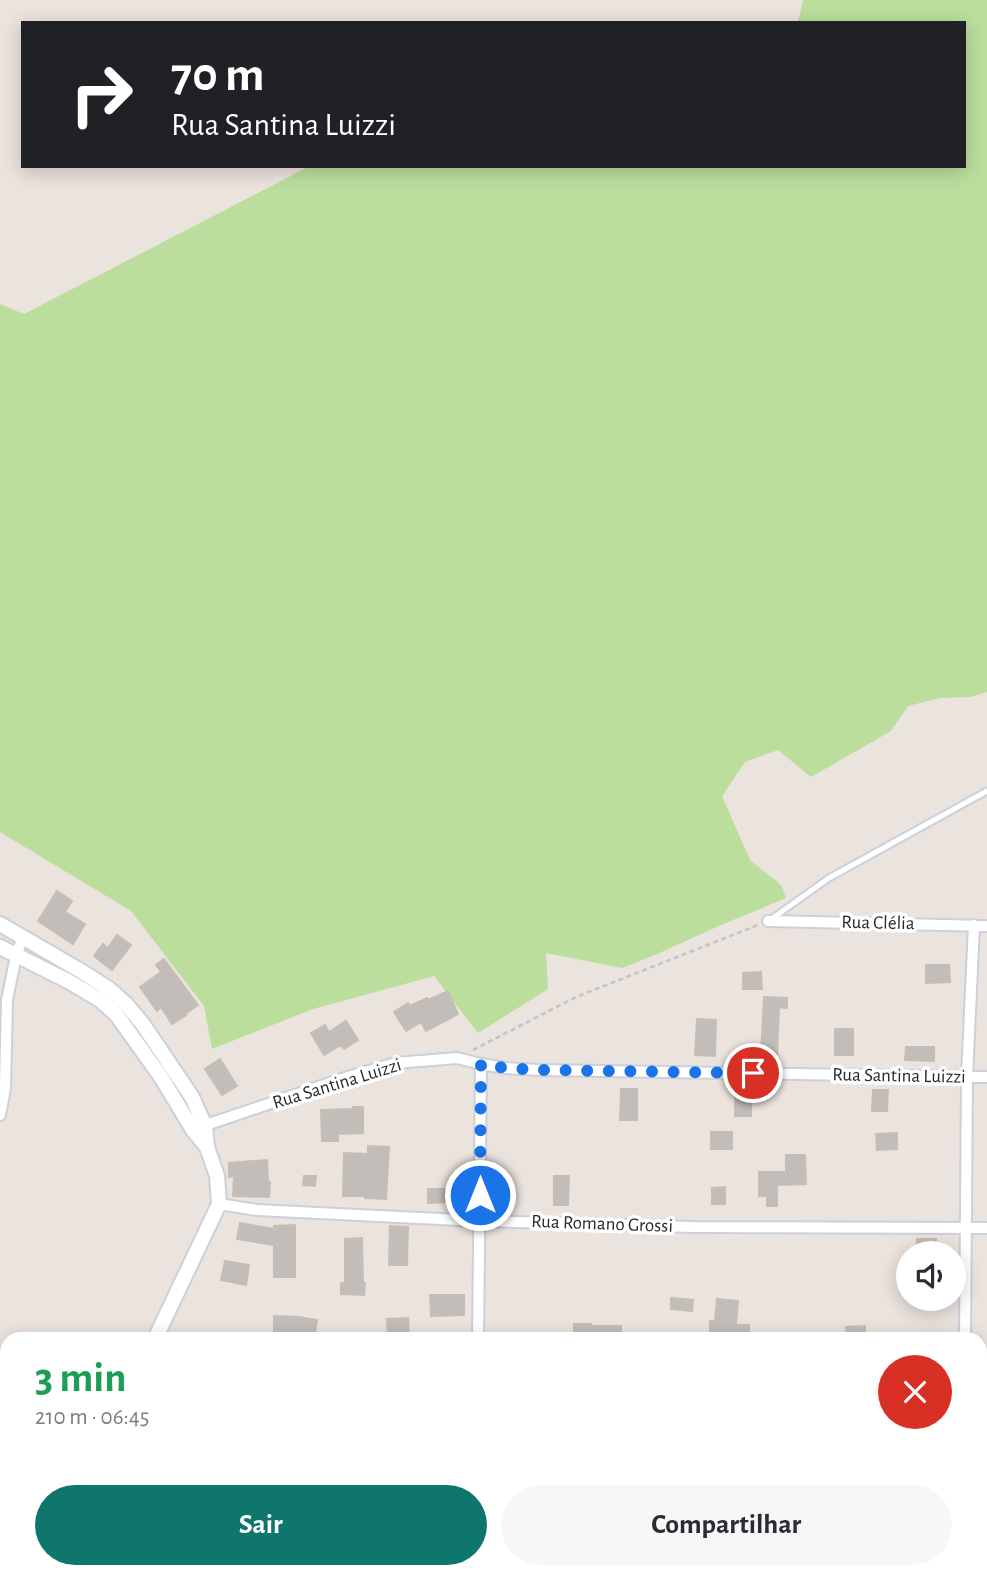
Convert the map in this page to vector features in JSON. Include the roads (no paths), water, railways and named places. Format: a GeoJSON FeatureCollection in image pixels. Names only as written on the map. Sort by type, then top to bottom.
{"type":"FeatureCollection","features":[{"type":"Feature","properties":{"kind":"street","name":"Rua Clélia"},"geometry":{"type":"LineString","coordinates":[[768,921],[987,926]]}},
{"type":"Feature","properties":{"kind":"street"},"geometry":{"type":"LineString","coordinates":[[0,924],[91,977],[126,1004],[192,1097],[199,1128],[216,1176],[219,1204],[158,1332]]}},
{"type":"Feature","properties":{"kind":"street"},"geometry":{"type":"LineString","coordinates":[[965,1332],[967,1077],[974,925]]}},
{"type":"Feature","properties":{"kind":"street"},"geometry":{"type":"LineString","coordinates":[[0,1115],[7,1000],[16,956],[23,937]]}},
{"type":"Feature","properties":{"kind":"street"},"geometry":{"type":"LineString","coordinates":[[0,947],[68,981],[100,1000],[116,1014],[199,1128]]}},
{"type":"Feature","properties":{"kind":"street","name":"Rua Santina Luizzi"},"geometry":{"type":"LineString","coordinates":[[199,1128],[396,1063],[457,1058],[505,1068],[539,1070],[987,1077]]}},
{"type":"Feature","properties":{"kind":"street"},"geometry":{"type":"LineString","coordinates":[[478,1332],[481,1064]]}},
{"type":"Feature","properties":{"kind":"street","name":"Rua Romano Grossi"},"geometry":{"type":"LineString","coordinates":[[219,1204],[257,1210],[480,1221],[694,1227],[987,1228]]}},
{"type":"Feature","properties":{"kind":"lane"},"geometry":{"type":"LineString","coordinates":[[768,921],[829,878],[987,791]]}}]}
